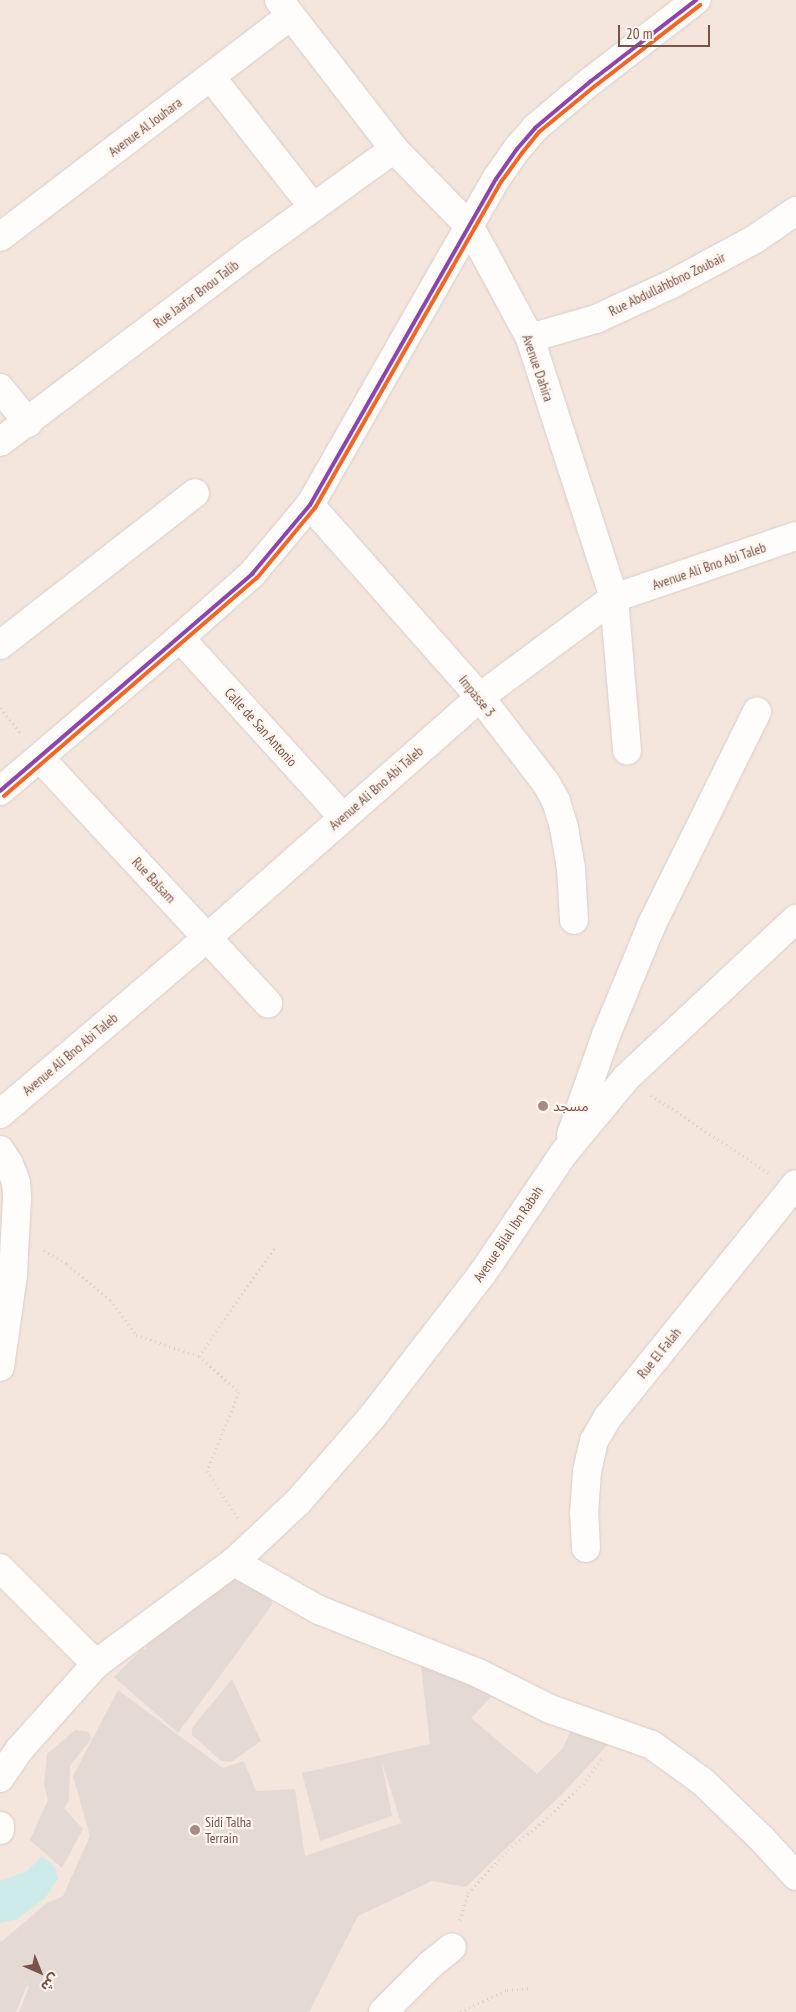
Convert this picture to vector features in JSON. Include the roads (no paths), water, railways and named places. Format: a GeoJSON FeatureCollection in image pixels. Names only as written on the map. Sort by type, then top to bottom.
{"type":"FeatureCollection","features":[{"type":"Feature","properties":{"kind":"street"},"geometry":{"type":"LineString","coordinates":[[0,791],[180,638],[252,574],[310,505],[496,180],[534,128],[591,80],[696,0]]}},
{"type":"Feature","properties":{"kind":"street","name":"Avenue Dahira"},"geometry":{"type":"LineString","coordinates":[[284,8],[394,148],[470,227],[530,338],[614,598],[627,750]]}},
{"type":"Feature","properties":{"kind":"street","name":"Avenue Al Jouhara"},"geometry":{"type":"LineString","coordinates":[[0,237],[211,77],[284,8]]}},
{"type":"Feature","properties":{"kind":"street"},"geometry":{"type":"LineString","coordinates":[[211,77],[313,207]]}},
{"type":"Feature","properties":{"kind":"street","name":"Rue Jaafar Bnou Talib"},"geometry":{"type":"LineString","coordinates":[[0,442],[28,423],[394,148]]}},
{"type":"Feature","properties":{"kind":"street","name":"Rue Abdullahbbno Zoubair"},"geometry":{"type":"LineString","coordinates":[[530,338],[596,319],[670,285],[754,239],[796,211]]}},
{"type":"Feature","properties":{"kind":"street"},"geometry":{"type":"LineString","coordinates":[[0,388],[28,423]]}},
{"type":"Feature","properties":{"kind":"street"},"geometry":{"type":"LineString","coordinates":[[0,645],[195,493]]}},
{"type":"Feature","properties":{"kind":"street","name":"Impasse 3"},"geometry":{"type":"LineString","coordinates":[[310,505],[480,697],[546,783],[556,801],[570,868],[574,920]]}},
{"type":"Feature","properties":{"kind":"street","name":"Avenue Ali Bno Abi Taleb"},"geometry":{"type":"LineString","coordinates":[[0,1114],[208,937],[342,816],[480,697],[614,598],[796,536]]}},
{"type":"Feature","properties":{"kind":"street","name":"Calle de San Antonio"},"geometry":{"type":"LineString","coordinates":[[180,638],[342,816]]}},
{"type":"Feature","properties":{"kind":"street"},"geometry":{"type":"LineString","coordinates":[[564,1153],[609,1027],[652,924],[757,712]]}},
{"type":"Feature","properties":{"kind":"street","name":"Rue Balsam"},"geometry":{"type":"LineString","coordinates":[[40,758],[268,1003]]}},
{"type":"Feature","properties":{"kind":"street","name":"Avenue Bilal Ibn Rabah"},"geometry":{"type":"LineString","coordinates":[[0,1778],[19,1750],[96,1664],[234,1562],[298,1502],[372,1417],[482,1274],[564,1153],[626,1078],[796,919]]}},
{"type":"Feature","properties":{"kind":"street"},"geometry":{"type":"LineString","coordinates":[[0,1150],[9,1164],[16,1182],[12,1275],[0,1367]]}},
{"type":"Feature","properties":{"kind":"street","name":"Rue El Falah"},"geometry":{"type":"LineString","coordinates":[[586,1548],[584,1514],[587,1471],[594,1441],[608,1417],[794,1186]]}},
{"type":"Feature","properties":{"kind":"street"},"geometry":{"type":"LineString","coordinates":[[234,1562],[319,1610],[478,1673],[550,1709],[652,1745],[703,1782],[796,1876]]}},
{"type":"Feature","properties":{"kind":"street"},"geometry":{"type":"LineString","coordinates":[[0,1568],[96,1664]]}},
{"type":"Feature","properties":{"kind":"street"},"geometry":{"type":"LineString","coordinates":[[383,2012],[430,1965],[452,1947]]}},
{"type":"Feature","properties":{"kind":"water"},"geometry":{"type":"Polygon","coordinates":[[[42,1856],[55,1867],[58,1879],[45,1898],[17,1919],[0,1923],[0,1881],[27,1871],[42,1856]]]}},
{"type":"Feature","properties":{"kind":"place","name":"مسجد"},"geometry":{"type":"Point","coordinates":[543,1106]}},
{"type":"Feature","properties":{"kind":"place","name":"Sidi Talha Terrain"},"geometry":{"type":"Point","coordinates":[195,1830]}}]}
